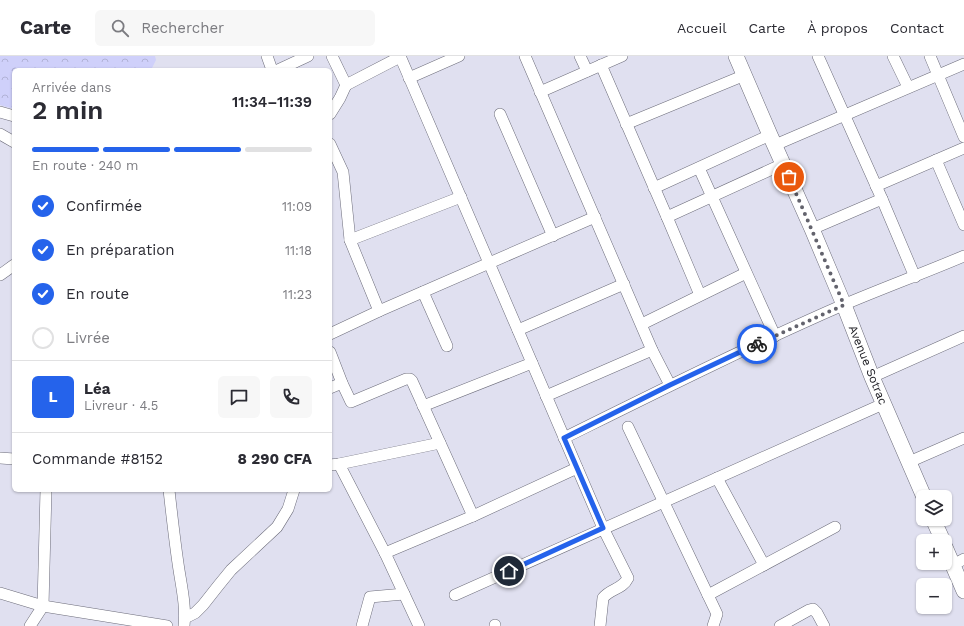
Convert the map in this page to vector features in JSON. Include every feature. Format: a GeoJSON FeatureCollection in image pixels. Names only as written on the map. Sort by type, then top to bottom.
{"type":"FeatureCollection","features":[{"type":"Feature","properties":{"kind":"street"},"geometry":{"type":"LineString","coordinates":[[267,56],[271,68]]}},
{"type":"Feature","properties":{"kind":"street"},"geometry":{"type":"LineString","coordinates":[[282,68],[308,56]]}},
{"type":"Feature","properties":{"kind":"street"},"geometry":{"type":"LineString","coordinates":[[332,56],[346,84]]}},
{"type":"Feature","properties":{"kind":"street"},"geometry":{"type":"LineString","coordinates":[[409,78],[459,56]]}},
{"type":"Feature","properties":{"kind":"street"},"geometry":{"type":"LineString","coordinates":[[525,56],[652,350],[670,385]]}},
{"type":"Feature","properties":{"kind":"street"},"geometry":{"type":"LineString","coordinates":[[580,56],[587,71]]}},
{"type":"Feature","properties":{"kind":"street"},"geometry":{"type":"LineString","coordinates":[[540,92],[622,56]]}},
{"type":"Feature","properties":{"kind":"street","name":"Avenue Sotrac"},"geometry":{"type":"LineString","coordinates":[[736,56],[812,229],[883,404],[921,490]]}},
{"type":"Feature","properties":{"kind":"street"},"geometry":{"type":"LineString","coordinates":[[818,56],[882,199],[914,277]]}},
{"type":"Feature","properties":{"kind":"street"},"geometry":{"type":"LineString","coordinates":[[893,56],[908,87]]}},
{"type":"Feature","properties":{"kind":"street"},"geometry":{"type":"LineString","coordinates":[[930,56],[964,137]]}},
{"type":"Feature","properties":{"kind":"street"},"geometry":{"type":"LineString","coordinates":[[332,111],[346,84],[400,57],[603,528],[628,578],[623,586],[609,592],[603,598],[600,626]]}},
{"type":"Feature","properties":{"kind":"street"},"geometry":{"type":"LineString","coordinates":[[654,188],[699,168],[772,140],[844,115],[964,64]]}},
{"type":"Feature","properties":{"kind":"street"},"geometry":{"type":"LineString","coordinates":[[601,66],[700,295]]}},
{"type":"Feature","properties":{"kind":"street"},"geometry":{"type":"LineString","coordinates":[[626,124],[745,75]]}},
{"type":"Feature","properties":{"kind":"street"},"geometry":{"type":"LineString","coordinates":[[0,112],[12,115]]}},
{"type":"Feature","properties":{"kind":"street"},"geometry":{"type":"LineString","coordinates":[[500,114],[553,236]]}},
{"type":"Feature","properties":{"kind":"street"},"geometry":{"type":"LineString","coordinates":[[0,134],[12,141]]}},
{"type":"Feature","properties":{"kind":"street"},"geometry":{"type":"LineString","coordinates":[[332,148],[343,172],[350,240],[379,311]]}},
{"type":"Feature","properties":{"kind":"street"},"geometry":{"type":"LineString","coordinates":[[876,186],[964,148]]}},
{"type":"Feature","properties":{"kind":"street"},"geometry":{"type":"LineString","coordinates":[[936,160],[964,225]]}},
{"type":"Feature","properties":{"kind":"street"},"geometry":{"type":"LineString","coordinates":[[667,217],[784,164]]}},
{"type":"Feature","properties":{"kind":"street"},"geometry":{"type":"LineString","coordinates":[[699,168],[775,336]]}},
{"type":"Feature","properties":{"kind":"street"},"geometry":{"type":"LineString","coordinates":[[350,240],[461,197]]}},
{"type":"Feature","properties":{"kind":"street"},"geometry":{"type":"LineString","coordinates":[[812,229],[882,199]]}},
{"type":"Feature","properties":{"kind":"street"},"geometry":{"type":"LineString","coordinates":[[332,333],[379,311],[595,217]]}},
{"type":"Feature","properties":{"kind":"street"},"geometry":{"type":"LineString","coordinates":[[564,438],[670,385],[775,336],[844,305],[964,256]]}},
{"type":"Feature","properties":{"kind":"street"},"geometry":{"type":"LineString","coordinates":[[0,275],[12,267]]}},
{"type":"Feature","properties":{"kind":"street"},"geometry":{"type":"LineString","coordinates":[[642,324],[746,273]]}},
{"type":"Feature","properties":{"kind":"street"},"geometry":{"type":"LineString","coordinates":[[518,330],[624,284]]}},
{"type":"Feature","properties":{"kind":"street"},"geometry":{"type":"LineString","coordinates":[[423,292],[447,346]]}},
{"type":"Feature","properties":{"kind":"street"},"geometry":{"type":"LineString","coordinates":[[872,377],[964,336]]}},
{"type":"Feature","properties":{"kind":"street"},"geometry":{"type":"LineString","coordinates":[[546,396],[652,350]]}},
{"type":"Feature","properties":{"kind":"street"},"geometry":{"type":"LineString","coordinates":[[332,357],[350,402],[406,379],[410,379],[412,381],[473,516]]}},
{"type":"Feature","properties":{"kind":"street"},"geometry":{"type":"LineString","coordinates":[[423,406],[532,363]]}},
{"type":"Feature","properties":{"kind":"street"},"geometry":{"type":"LineString","coordinates":[[332,387],[342,383]]}},
{"type":"Feature","properties":{"kind":"street"},"geometry":{"type":"LineString","coordinates":[[455,595],[883,404]]}},
{"type":"Feature","properties":{"kind":"street"},"geometry":{"type":"LineString","coordinates":[[628,427],[717,614],[713,626]]}},
{"type":"Feature","properties":{"kind":"street"},"geometry":{"type":"LineString","coordinates":[[909,462],[964,438]]}},
{"type":"Feature","properties":{"kind":"street"},"geometry":{"type":"LineString","coordinates":[[419,626],[385,553],[334,464],[440,443]]}},
{"type":"Feature","properties":{"kind":"street"},"geometry":{"type":"LineString","coordinates":[[0,458],[12,459]]}},
{"type":"Feature","properties":{"kind":"street"},"geometry":{"type":"LineString","coordinates":[[385,553],[473,516],[577,468]]}},
{"type":"Feature","properties":{"kind":"street"},"geometry":{"type":"LineString","coordinates":[[717,478],[764,565]]}},
{"type":"Feature","properties":{"kind":"street"},"geometry":{"type":"LineString","coordinates":[[30,626],[43,606],[46,492]]}},
{"type":"Feature","properties":{"kind":"street"},"geometry":{"type":"LineString","coordinates":[[169,492],[184,602],[184,622]]}},
{"type":"Feature","properties":{"kind":"street"},"geometry":{"type":"LineString","coordinates":[[184,622],[203,605],[231,570],[277,527],[288,509],[293,492]]}},
{"type":"Feature","properties":{"kind":"street"},"geometry":{"type":"LineString","coordinates":[[708,595],[835,526]]}},
{"type":"Feature","properties":{"kind":"street"},"geometry":{"type":"LineString","coordinates":[[958,562],[964,590]]}},
{"type":"Feature","properties":{"kind":"street"},"geometry":{"type":"LineString","coordinates":[[0,594],[43,606],[167,626]]}},
{"type":"Feature","properties":{"kind":"street"},"geometry":{"type":"LineString","coordinates":[[362,626],[370,597],[404,594]]}},
{"type":"Feature","properties":{"kind":"street"},"geometry":{"type":"LineString","coordinates":[[780,626],[813,609],[824,626]]}},
{"type":"Feature","properties":{"kind":"green space"},"geometry":{"type":"Polygon","coordinates":[[[0,56],[155,56],[156,60],[152,68],[12,68],[12,108],[0,105],[0,56]]]}},
{"type":"Feature","properties":{"kind":"way so far"},"geometry":{"type":"LineString","coordinates":[[757,344],[844,305],[789,177]]}},
{"type":"Feature","properties":{"kind":"route"},"geometry":{"type":"LineString","coordinates":[[509,571],[603,528],[564,438],[670,385],[757,344]]}}]}
